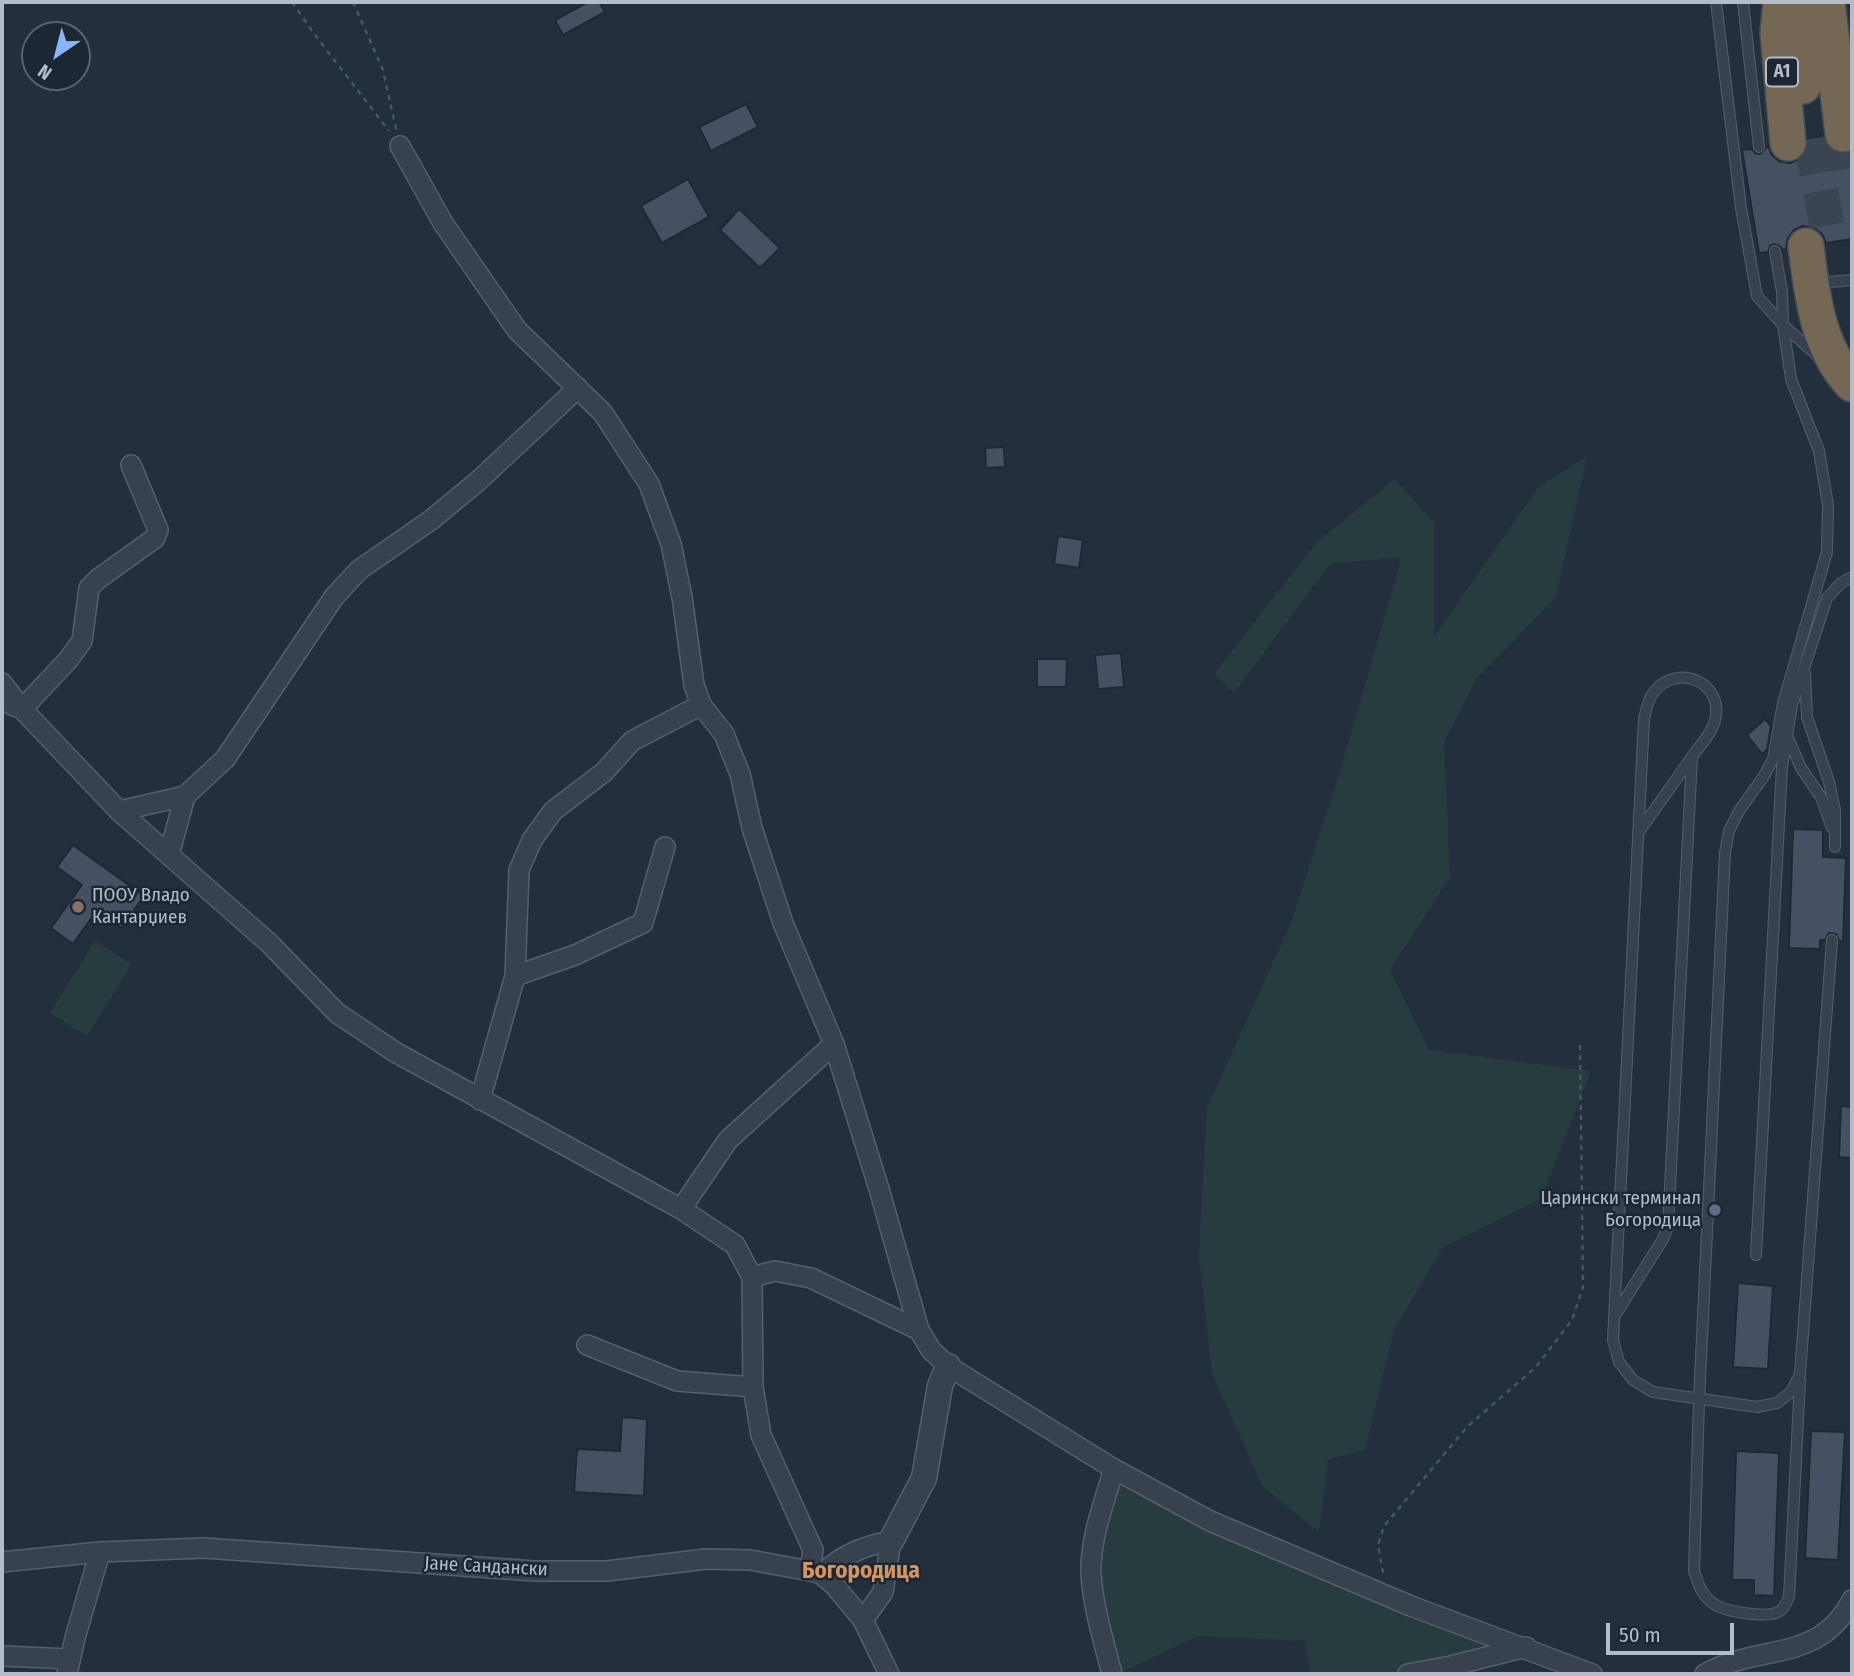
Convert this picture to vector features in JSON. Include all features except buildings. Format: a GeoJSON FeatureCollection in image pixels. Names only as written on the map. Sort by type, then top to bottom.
{"type":"FeatureCollection","features":[{"type":"Feature","properties":{"kind":"highway","name":"A1"},"geometry":{"type":"LineString","coordinates":[[1781,2],[1778,33],[1800,141]]}},
{"type":"Feature","properties":{"kind":"highway","name":"A1"},"geometry":{"type":"LineString","coordinates":[[1800,141],[1804,2]]}},
{"type":"Feature","properties":{"kind":"highway"},"geometry":{"type":"LineString","coordinates":[[1800,141],[1827,2]]}},
{"type":"Feature","properties":{"kind":"highway"},"geometry":{"type":"LineString","coordinates":[[1803,246],[1833,282],[1849,368]]}},
{"type":"Feature","properties":{"kind":"street"},"geometry":{"type":"LineString","coordinates":[[400,146],[443,223],[517,330],[603,413],[649,484],[671,544],[682,597],[694,685],[701,705],[724,734],[740,774],[752,828],[783,923],[834,1044],[919,1330],[931,1350],[948,1367],[1114,1469],[1210,1521],[1411,1605],[1592,1674]]}},
{"type":"Feature","properties":{"kind":"street"},"geometry":{"type":"LineString","coordinates":[[119,811],[184,796],[225,759],[334,597],[359,570],[431,520],[477,482],[578,388]]}},
{"type":"Feature","properties":{"kind":"street"},"geometry":{"type":"LineString","coordinates":[[22,709],[82,641],[89,588],[155,538],[158,530],[131,465]]}},
{"type":"Feature","properties":{"kind":"street"},"geometry":{"type":"LineString","coordinates":[[2,683],[22,709],[119,811],[269,943],[337,1013],[395,1052],[681,1209],[735,1245],[752,1277],[753,1387],[761,1434],[813,1550],[815,1573]]}},
{"type":"Feature","properties":{"kind":"street"},"geometry":{"type":"LineString","coordinates":[[2,701],[22,709]]}},
{"type":"Feature","properties":{"kind":"street"},"geometry":{"type":"LineString","coordinates":[[480,1100],[515,976],[519,870],[532,840],[552,811],[604,772],[632,741],[701,705]]}},
{"type":"Feature","properties":{"kind":"street"},"geometry":{"type":"LineString","coordinates":[[169,855],[184,796]]}},
{"type":"Feature","properties":{"kind":"street"},"geometry":{"type":"LineString","coordinates":[[515,976],[575,955],[643,923],[665,847]]}},
{"type":"Feature","properties":{"kind":"street"},"geometry":{"type":"LineString","coordinates":[[681,1209],[729,1140],[834,1044]]}},
{"type":"Feature","properties":{"kind":"street"},"geometry":{"type":"LineString","coordinates":[[752,1277],[775,1271],[811,1278],[919,1330]]}},
{"type":"Feature","properties":{"kind":"street"},"geometry":{"type":"LineString","coordinates":[[587,1345],[677,1381],[753,1387]]}},
{"type":"Feature","properties":{"kind":"street"},"geometry":{"type":"LineString","coordinates":[[863,1620],[883,1592],[891,1541],[924,1478],[940,1386],[948,1367]]}},
{"type":"Feature","properties":{"kind":"street"},"geometry":{"type":"LineString","coordinates":[[1112,1674],[1091,1573],[1096,1528],[1114,1469]]}},
{"type":"Feature","properties":{"kind":"street"},"geometry":{"type":"LineString","coordinates":[[815,1573],[865,1546],[891,1541]]}},
{"type":"Feature","properties":{"kind":"street","name":"Јане Сандански"},"geometry":{"type":"LineString","coordinates":[[2,1562],[100,1552],[204,1548],[535,1571],[607,1571],[706,1559],[750,1560],[815,1573]]}},
{"type":"Feature","properties":{"kind":"street"},"geometry":{"type":"LineString","coordinates":[[2,1656],[69,1667],[100,1552]]}},
{"type":"Feature","properties":{"kind":"street"},"geometry":{"type":"LineString","coordinates":[[815,1573],[834,1585],[863,1620],[889,1674]]}},
{"type":"Feature","properties":{"kind":"street"},"geometry":{"type":"LineString","coordinates":[[1705,1674],[1730,1662],[1799,1647],[1816,1640],[1846,1612],[1852,1600]]}},
{"type":"Feature","properties":{"kind":"street"},"geometry":{"type":"LineString","coordinates":[[1408,1674],[1526,1647]]}},
{"type":"Feature","properties":{"kind":"lane"},"geometry":{"type":"LineString","coordinates":[[1716,2],[1741,208],[1757,296],[1812,352],[1849,368]]}},
{"type":"Feature","properties":{"kind":"lane"},"geometry":{"type":"LineString","coordinates":[[1743,2],[1800,141]]}},
{"type":"Feature","properties":{"kind":"lane"},"geometry":{"type":"LineString","coordinates":[[1756,1255],[1782,767],[1783,703],[1827,552],[1828,505],[1819,451],[1791,379],[1783,325],[1782,292],[1803,246]]}},
{"type":"Feature","properties":{"kind":"lane"},"geometry":{"type":"LineString","coordinates":[[1832,940],[1800,1374],[1789,1597],[1783,1610],[1772,1615],[1730,1611],[1713,1604],[1700,1590],[1694,1571],[1699,1400],[1725,853],[1729,831],[1738,811],[1764,776],[1783,738],[1827,598],[1841,583],[1852,577]]}},
{"type":"Feature","properties":{"kind":"lane"},"geometry":{"type":"LineString","coordinates":[[1783,738],[1821,797],[1831,822],[1835,852],[1835,810],[1829,782],[1807,716],[1805,663]]}},
{"type":"Feature","properties":{"kind":"lane"},"geometry":{"type":"LineString","coordinates":[[1637,834],[1716,720],[1716,705],[1708,689],[1693,678],[1681,675],[1663,681],[1651,695],[1644,719],[1637,834],[1613,1340],[1619,1362],[1633,1380],[1653,1392],[1757,1407],[1777,1403],[1791,1392],[1800,1374]]}},
{"type":"Feature","properties":{"kind":"lane"},"geometry":{"type":"LineString","coordinates":[[1614,1317],[1663,1239],[1668,1226],[1692,757]]}},
{"type":"Feature","properties":{"kind":"path"},"geometry":{"type":"LineString","coordinates":[[292,2],[400,146]]}},
{"type":"Feature","properties":{"kind":"path"},"geometry":{"type":"LineString","coordinates":[[353,2],[383,70],[400,146]]}},
{"type":"Feature","properties":{"kind":"path"},"geometry":{"type":"LineString","coordinates":[[1384,1576],[1378,1545],[1384,1526],[1467,1427],[1536,1367],[1572,1320],[1583,1287],[1580,1041]]}},
{"type":"Feature","properties":{"kind":"green space"},"geometry":{"type":"Polygon","coordinates":[[[1587,457],[1556,597],[1477,678],[1444,742],[1450,877],[1390,970],[1429,1050],[1591,1071],[1541,1199],[1443,1247],[1394,1330],[1365,1450],[1328,1460],[1319,1532],[1262,1486],[1212,1373],[1199,1255],[1207,1107],[1291,923],[1341,768],[1402,557],[1330,564],[1234,693],[1214,674],[1317,542],[1395,479],[1434,523],[1434,637],[1539,486],[1587,457]]]}},
{"type":"Feature","properties":{"kind":"green space"},"geometry":{"type":"Polygon","coordinates":[[[95,941],[132,964],[87,1036],[50,1013],[95,941]]]}},
{"type":"Feature","properties":{"kind":"green space"},"geometry":{"type":"Polygon","coordinates":[[[1114,1469],[1210,1521],[1526,1647],[1408,1674],[1310,1674],[1305,1641],[1198,1636],[1118,1674],[1091,1573],[1114,1469]]]}},
{"type":"Feature","properties":{"kind":"tunnel"},"geometry":{"type":"LineString","coordinates":[[1843,134],[1852,186]]}},
{"type":"Feature","properties":{"kind":"tunnel"},"geometry":{"type":"LineString","coordinates":[[1811,139],[1830,242]]}},
{"type":"Feature","properties":{"kind":"place","name":"ПООУ Владо Кантарџиев"},"geometry":{"type":"Point","coordinates":[78,907]}},
{"type":"Feature","properties":{"kind":"place","name":"Царински терминал Богородица"},"geometry":{"type":"Point","coordinates":[1715,1210]}},
{"type":"Feature","properties":{"kind":"district","name":"Богородица"},"geometry":{"type":"Point","coordinates":[861,1572]}}]}
